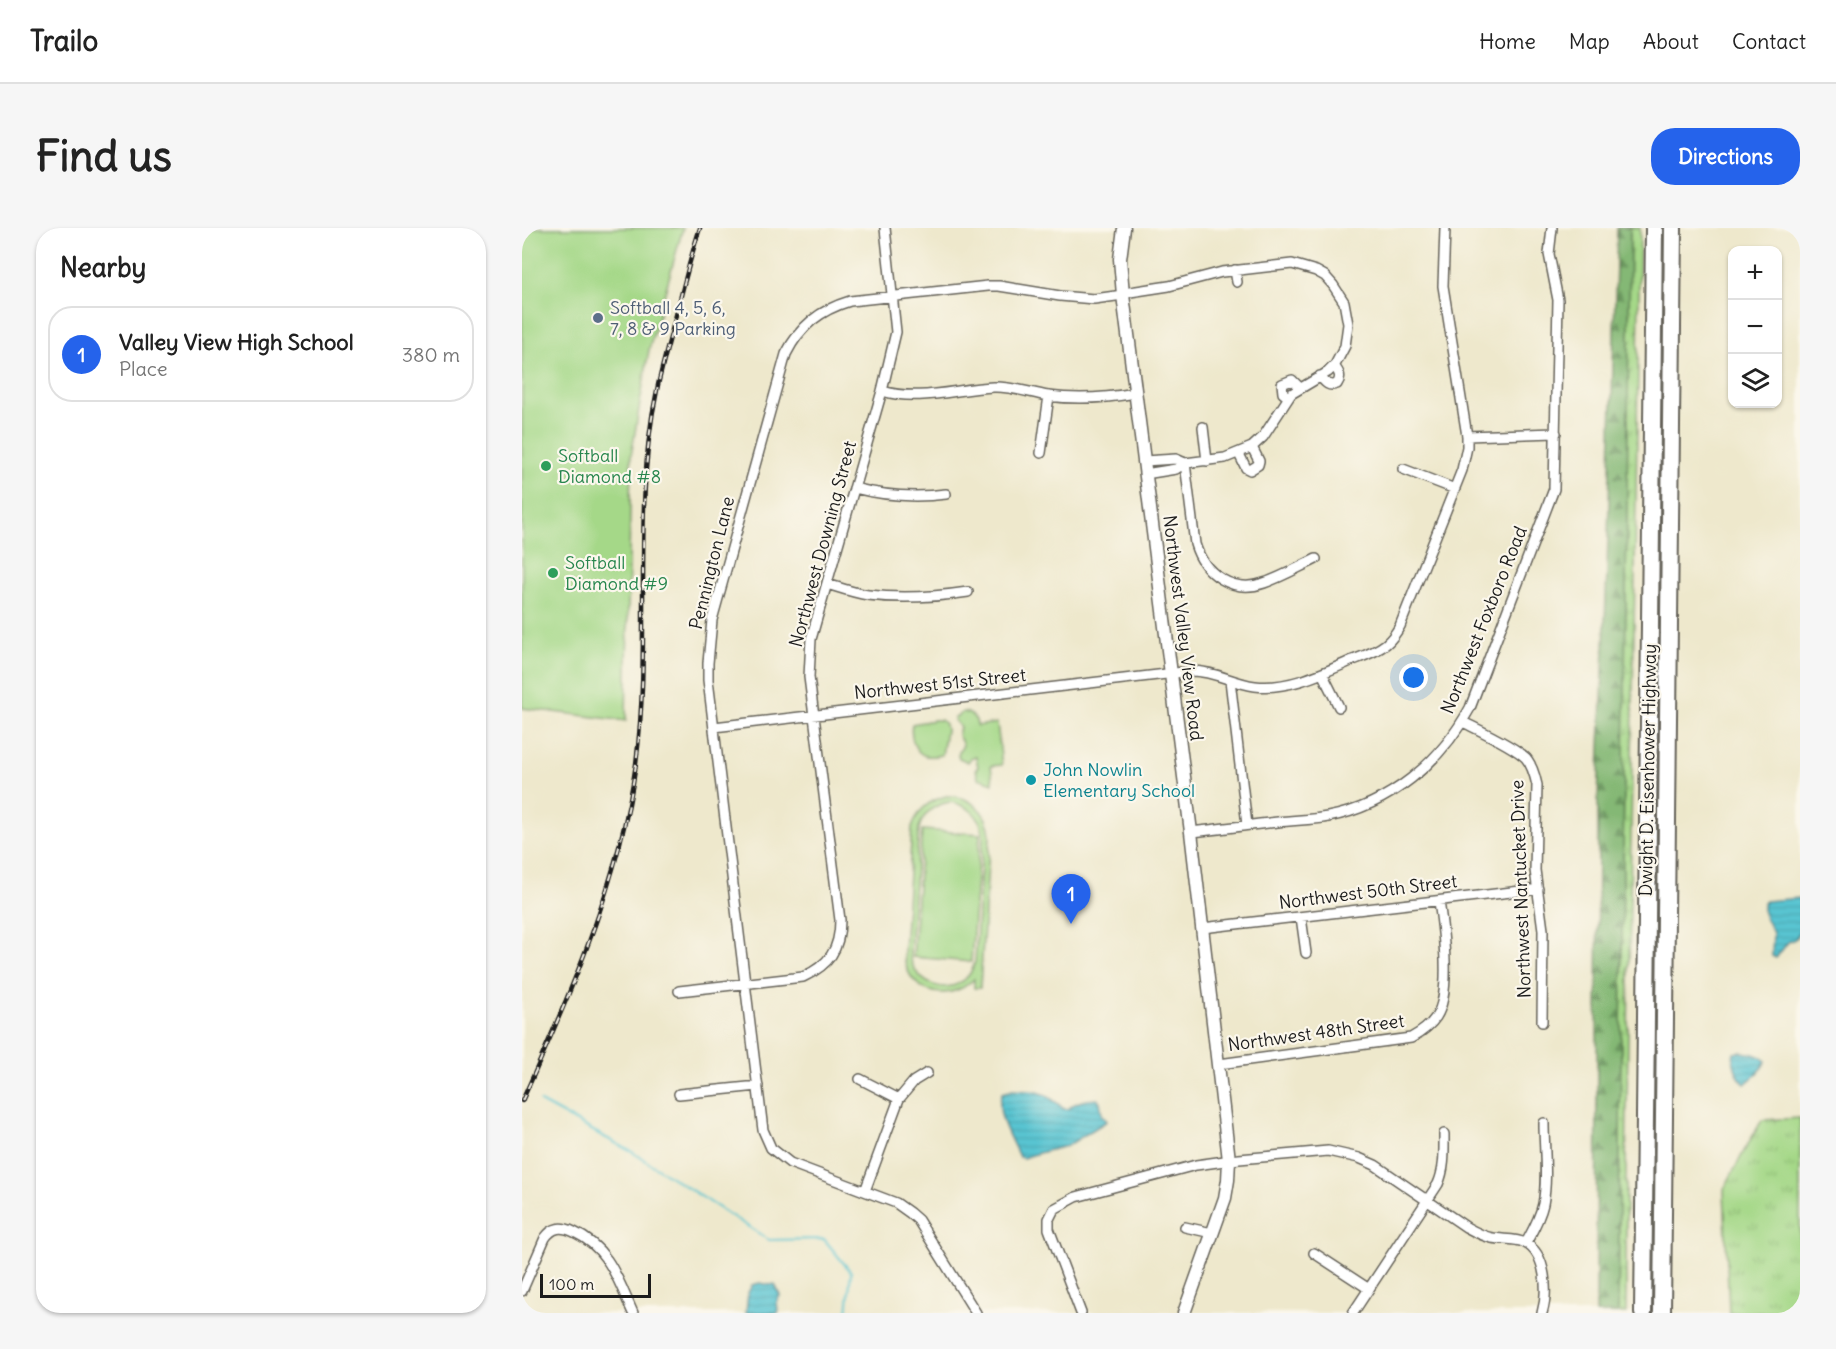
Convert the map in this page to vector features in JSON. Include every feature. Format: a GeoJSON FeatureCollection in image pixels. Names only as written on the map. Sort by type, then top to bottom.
{"type":"FeatureCollection","features":[{"type":"Feature","properties":{"kind":"highway","name":"Dwight D. Eisenhower Highway"},"geometry":{"type":"LineString","coordinates":[[1643,1313],[1654,228]]}},
{"type":"Feature","properties":{"kind":"highway","name":"Dwight D. Eisenhower Highway"},"geometry":{"type":"LineString","coordinates":[[1662,1313],[1673,228]]}},
{"type":"Feature","properties":{"kind":"street","name":"Northwest Downing Street"},"geometry":{"type":"LineString","coordinates":[[746,984],[803,978],[829,960],[838,942],[840,920],[809,677],[810,651],[811,639],[882,391],[896,332],[885,228]]}},
{"type":"Feature","properties":{"kind":"street","name":"Northwest Valley View Road"},"geometry":{"type":"LineString","coordinates":[[1124,228],[1120,259],[1123,295],[1191,832],[1229,1160],[1225,1197],[1184,1313]]}},
{"type":"Feature","properties":{"kind":"street","name":"Northwest 51st Street"},"geometry":{"type":"LineString","coordinates":[[714,728],[1200,671],[1253,686],[1266,686],[1289,683],[1322,673],[1376,650],[1395,635],[1455,489],[1466,456],[1467,436],[1443,286],[1445,228]]}},
{"type":"Feature","properties":{"kind":"street","name":"Northwest Foxboro Road"},"geometry":{"type":"LineString","coordinates":[[1191,832],[1329,816],[1374,801],[1400,786],[1428,765],[1463,722],[1554,489],[1558,300],[1549,254],[1552,228]]}},
{"type":"Feature","properties":{"kind":"street","name":"Pennington Lane"},"geometry":{"type":"LineString","coordinates":[[976,1313],[918,1220],[904,1207],[790,1163],[776,1154],[763,1130],[708,663],[712,620],[786,354],[806,325],[830,308],[850,302],[999,286],[1082,299],[1123,295],[1235,270],[1292,264],[1325,276],[1344,302],[1348,324],[1345,346],[1334,366]]}},
{"type":"Feature","properties":{"kind":"street"},"geometry":{"type":"LineString","coordinates":[[1235,270],[1237,282]]}},
{"type":"Feature","properties":{"kind":"street"},"geometry":{"type":"LineString","coordinates":[[1145,474],[1176,469],[1185,463],[1239,454],[1252,447],[1263,437],[1288,397],[1334,366],[1338,370],[1340,380],[1337,384],[1329,385],[1324,383],[1320,376]]}},
{"type":"Feature","properties":{"kind":"street"},"geometry":{"type":"LineString","coordinates":[[882,391],[914,396],[994,387],[1077,399],[1136,393]]}},
{"type":"Feature","properties":{"kind":"street"},"geometry":{"type":"LineString","coordinates":[[1041,453],[1048,396]]}},
{"type":"Feature","properties":{"kind":"street"},"geometry":{"type":"LineString","coordinates":[[1203,427],[1207,461]]}},
{"type":"Feature","properties":{"kind":"street"},"geometry":{"type":"LineString","coordinates":[[1467,436],[1556,434]]}},
{"type":"Feature","properties":{"kind":"street"},"geometry":{"type":"LineString","coordinates":[[1239,454],[1246,468],[1250,470],[1255,468],[1259,461],[1252,447]]}},
{"type":"Feature","properties":{"kind":"street"},"geometry":{"type":"LineString","coordinates":[[1144,461],[1176,459],[1185,463]]}},
{"type":"Feature","properties":{"kind":"street"},"geometry":{"type":"LineString","coordinates":[[1185,463],[1198,557],[1213,574],[1236,585],[1252,586],[1264,584],[1316,559]]}},
{"type":"Feature","properties":{"kind":"street"},"geometry":{"type":"LineString","coordinates":[[1402,469],[1455,489]]}},
{"type":"Feature","properties":{"kind":"street"},"geometry":{"type":"LineString","coordinates":[[854,488],[899,496],[946,494]]}},
{"type":"Feature","properties":{"kind":"street"},"geometry":{"type":"LineString","coordinates":[[827,584],[877,596],[930,597],[968,592]]}},
{"type":"Feature","properties":{"kind":"street"},"geometry":{"type":"LineString","coordinates":[[1322,673],[1339,707]]}},
{"type":"Feature","properties":{"kind":"street"},"geometry":{"type":"LineString","coordinates":[[1230,680],[1247,825]]}},
{"type":"Feature","properties":{"kind":"street","name":"Northwest Nantucket Drive"},"geometry":{"type":"LineString","coordinates":[[1463,722],[1526,758],[1537,785],[1535,870],[1543,930],[1542,1022]]}},
{"type":"Feature","properties":{"kind":"street","name":"Northwest 50th Street"},"geometry":{"type":"LineString","coordinates":[[1202,928],[1538,889]]}},
{"type":"Feature","properties":{"kind":"street","name":"Northwest 48th Street"},"geometry":{"type":"LineString","coordinates":[[1219,1064],[1411,1038],[1424,1030],[1436,1017],[1442,1004],[1444,945],[1438,901]]}},
{"type":"Feature","properties":{"kind":"street"},"geometry":{"type":"LineString","coordinates":[[1301,917],[1306,953]]}},
{"type":"Feature","properties":{"kind":"street"},"geometry":{"type":"LineString","coordinates":[[679,991],[746,984]]}},
{"type":"Feature","properties":{"kind":"street"},"geometry":{"type":"LineString","coordinates":[[865,1191],[899,1099],[914,1081],[927,1073]]}},
{"type":"Feature","properties":{"kind":"street"},"geometry":{"type":"LineString","coordinates":[[860,1079],[899,1099]]}},
{"type":"Feature","properties":{"kind":"street"},"geometry":{"type":"LineString","coordinates":[[679,1094],[758,1086]]}},
{"type":"Feature","properties":{"kind":"street"},"geometry":{"type":"LineString","coordinates":[[1526,1243],[1538,1220],[1543,1203],[1544,1123]]}},
{"type":"Feature","properties":{"kind":"street"},"geometry":{"type":"LineString","coordinates":[[1353,1313],[1428,1200],[1442,1174],[1444,1134]]}},
{"type":"Feature","properties":{"kind":"street"},"geometry":{"type":"LineString","coordinates":[[1081,1313],[1048,1229],[1049,1219],[1054,1209],[1076,1197],[1196,1165],[1312,1152],[1343,1154],[1375,1165],[1480,1235],[1526,1243],[1539,1258],[1543,1267],[1542,1313]]}},
{"type":"Feature","properties":{"kind":"street"},"geometry":{"type":"LineString","coordinates":[[522,1291],[548,1229],[558,1227],[569,1230],[593,1243],[610,1263],[633,1313]]}},
{"type":"Feature","properties":{"kind":"street"},"geometry":{"type":"LineString","coordinates":[[1185,1227],[1212,1233]]}},
{"type":"Feature","properties":{"kind":"street"},"geometry":{"type":"LineString","coordinates":[[1314,1253],[1369,1289]]}},
{"type":"Feature","properties":{"kind":"green space"},"geometry":{"type":"Polygon","coordinates":[[[522,228],[683,228],[649,350],[631,456],[626,721],[522,708],[522,228]]]}},
{"type":"Feature","properties":{"kind":"green space"},"geometry":{"type":"Polygon","coordinates":[[[1617,228],[1630,228],[1618,1313],[1596,1313],[1598,799],[1617,228]]]}},
{"type":"Feature","properties":{"kind":"green space"},"geometry":{"type":"Polygon","coordinates":[[[1630,228],[1640,228],[1626,1313],[1618,1313],[1630,228]]]}},
{"type":"Feature","properties":{"kind":"green space"},"geometry":{"type":"Polygon","coordinates":[[[963,712],[973,716],[977,726],[997,723],[1002,765],[991,766],[993,783],[978,778],[976,757],[968,762],[959,758],[958,754],[963,745],[958,735],[960,727],[954,720],[963,712]]]}},
{"type":"Feature","properties":{"kind":"green space"},"geometry":{"type":"Polygon","coordinates":[[[941,720],[945,724],[942,755],[926,756],[918,751],[913,743],[912,724],[941,720]]]}},
{"type":"Feature","properties":{"kind":"green space"},"geometry":{"type":"Polygon","coordinates":[[[955,796],[976,806],[986,819],[990,835],[980,988],[974,988],[974,979],[951,992],[939,993],[918,985],[906,964],[904,950],[912,827],[924,807],[940,798],[955,796]],[[951,802],[935,807],[927,813],[919,828],[910,951],[912,964],[919,975],[938,986],[960,983],[969,975],[975,962],[983,835],[980,822],[973,812],[951,802]]]}},
{"type":"Feature","properties":{"kind":"green space"},"geometry":{"type":"Polygon","coordinates":[[[922,830],[980,834],[971,962],[913,957],[922,830]]]}},
{"type":"Feature","properties":{"kind":"green space"},"geometry":{"type":"Polygon","coordinates":[[[1800,1118],[1800,1313],[1729,1313],[1724,1189],[1762,1120],[1800,1118]]]}},
{"type":"Feature","properties":{"kind":"water"},"geometry":{"type":"Polygon","coordinates":[[[1800,898],[1800,932],[1795,939],[1788,942],[1776,958],[1772,956],[1773,933],[1763,913],[1763,904],[1766,901],[1800,898]]]}},
{"type":"Feature","properties":{"kind":"water"},"geometry":{"type":"Polygon","coordinates":[[[1734,1053],[1754,1054],[1766,1061],[1759,1072],[1745,1084],[1733,1061],[1734,1053]]]}},
{"type":"Feature","properties":{"kind":"water"},"geometry":{"type":"Polygon","coordinates":[[[1012,1090],[1040,1093],[1064,1109],[1082,1101],[1098,1099],[1102,1115],[1107,1121],[1067,1146],[1023,1158],[1019,1157],[1004,1125],[1000,1109],[1002,1093],[1012,1090]]]}},
{"type":"Feature","properties":{"kind":"water"},"geometry":{"type":"Polygon","coordinates":[[[775,1284],[780,1296],[777,1300],[778,1313],[746,1313],[748,1293],[752,1285],[775,1284]]]}},
{"type":"Feature","properties":{"kind":"waterway"},"geometry":{"type":"LineString","coordinates":[[540,1102],[632,1152],[769,1240],[824,1239],[851,1272],[847,1313]]}},
{"type":"Feature","properties":{"kind":"railway"},"geometry":{"type":"LineString","coordinates":[[522,1101],[591,936],[618,851],[628,808],[636,764],[641,700],[643,538],[648,445],[660,377],[700,228]]}},
{"type":"Feature","properties":{"kind":"place","name":"Softball 4, 5, 6, 7, 8 & 9 Parking"},"geometry":{"type":"Point","coordinates":[598,318]}},
{"type":"Feature","properties":{"kind":"place","name":"Softball Diamond #8"},"geometry":{"type":"Point","coordinates":[546,466]}},
{"type":"Feature","properties":{"kind":"place","name":"Softball Diamond #9"},"geometry":{"type":"Point","coordinates":[553,573]}},
{"type":"Feature","properties":{"kind":"place","name":"John Nowlin Elementary School"},"geometry":{"type":"Point","coordinates":[1031,780]}},
{"type":"Feature","properties":{"kind":"place","name":"Valley View High School"},"geometry":{"type":"Point","coordinates":[1071,924]}}]}
